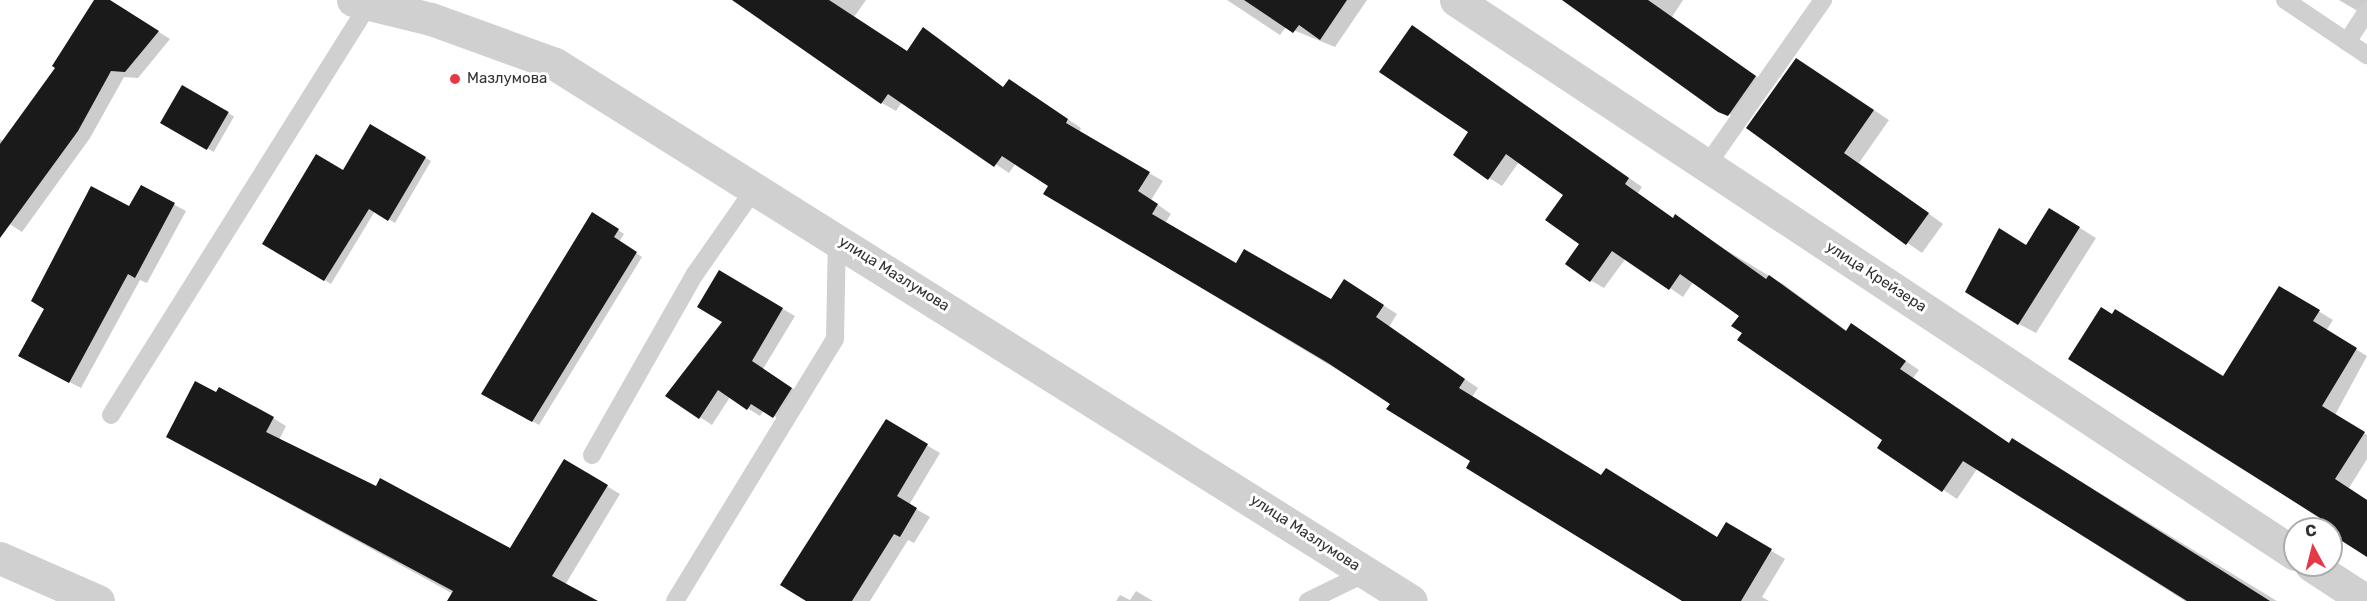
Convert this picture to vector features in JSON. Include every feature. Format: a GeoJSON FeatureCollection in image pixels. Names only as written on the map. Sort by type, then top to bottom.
{"type":"FeatureCollection","features":[{"type":"Feature","properties":{"kind":"street","name":"улица Крейзера"},"geometry":{"type":"LineString","coordinates":[[1456,0],[2283,546]]}},
{"type":"Feature","properties":{"kind":"street","name":"улица Мазлумова"},"geometry":{"type":"LineString","coordinates":[[361,2],[431,19],[555,64],[1411,601]]}},
{"type":"Feature","properties":{"kind":"street"},"geometry":{"type":"LineString","coordinates":[[0,558],[98,601]]}},
{"type":"Feature","properties":{"kind":"street"},"geometry":{"type":"LineString","coordinates":[[2329,577],[2366,601]]}},
{"type":"Feature","properties":{"kind":"lane"},"geometry":{"type":"LineString","coordinates":[[1707,165],[1822,0]]}},
{"type":"Feature","properties":{"kind":"lane"},"geometry":{"type":"LineString","coordinates":[[2285,0],[2367,56]]}},
{"type":"Feature","properties":{"kind":"lane"},"geometry":{"type":"LineString","coordinates":[[111,415],[361,2]]}},
{"type":"Feature","properties":{"kind":"lane"},"geometry":{"type":"LineString","coordinates":[[2347,42],[2367,11]]}},
{"type":"Feature","properties":{"kind":"lane"},"geometry":{"type":"LineString","coordinates":[[592,455],[695,274],[755,188]]}},
{"type":"Feature","properties":{"kind":"lane"},"geometry":{"type":"LineString","coordinates":[[675,601],[835,339],[837,239]]}},
{"type":"Feature","properties":{"kind":"lane"},"geometry":{"type":"LineString","coordinates":[[1308,601],[1366,573]]}},
{"type":"Feature","properties":{"kind":"building"},"geometry":{"type":"Polygon","coordinates":[[[94,0],[110,0],[159,31],[125,72],[111,71],[78,131],[0,238],[0,144],[55,68],[52,66],[94,0]]]}},
{"type":"Feature","properties":{"kind":"building"},"geometry":{"type":"Polygon","coordinates":[[[732,0],[829,0],[907,51],[923,27],[1003,87],[1009,79],[1068,119],[1066,123],[1150,172],[1138,191],[1158,204],[1152,214],[1236,263],[1244,249],[1331,299],[1344,279],[1384,305],[1376,317],[1465,379],[1459,388],[1601,475],[1606,468],[1717,537],[1726,522],[1772,549],[1741,601],[1682,601],[1466,468],[1470,461],[1386,409],[1390,404],[1328,363],[1043,194],[1048,186],[1002,156],[994,167],[888,94],[881,104],[732,0]]]}},
{"type":"Feature","properties":{"kind":"building"},"geometry":{"type":"Polygon","coordinates":[[[1244,0],[1347,0],[1320,40],[1299,25],[1293,33],[1244,0]]]}},
{"type":"Feature","properties":{"kind":"building"},"geometry":{"type":"Polygon","coordinates":[[[1562,0],[1648,0],[1756,76],[1728,116],[1718,112],[1562,0]]]}},
{"type":"Feature","properties":{"kind":"building"},"geometry":{"type":"Polygon","coordinates":[[[1412,25],[1629,178],[1625,184],[1673,218],[1675,214],[1766,279],[1769,275],[1846,331],[1851,323],[1906,361],[1900,369],[2009,443],[2012,438],[2270,601],[2187,601],[1963,461],[1942,492],[1877,448],[1882,440],[1737,340],[1742,333],[1731,326],[1739,316],[1680,274],[1669,290],[1612,251],[1590,282],[1565,264],[1579,244],[1545,220],[1563,195],[1506,154],[1488,180],[1453,155],[1468,132],[1379,72],[1412,25]]]}},
{"type":"Feature","properties":{"kind":"building"},"geometry":{"type":"Polygon","coordinates":[[[1796,58],[1874,110],[1844,153],[1929,213],[1906,245],[1746,128],[1796,58]]]}},
{"type":"Feature","properties":{"kind":"building"},"geometry":{"type":"Polygon","coordinates":[[[182,85],[229,112],[207,150],[160,123],[182,85]]]}},
{"type":"Feature","properties":{"kind":"building"},"geometry":{"type":"Polygon","coordinates":[[[370,124],[426,157],[388,221],[369,209],[324,281],[262,244],[316,154],[343,170],[370,124]]]}},
{"type":"Feature","properties":{"kind":"building"},"geometry":{"type":"Polygon","coordinates":[[[141,185],[175,203],[135,278],[128,274],[69,383],[18,356],[44,309],[31,301],[91,186],[129,206],[141,185]]]}},
{"type":"Feature","properties":{"kind":"building"},"geometry":{"type":"Polygon","coordinates":[[[2049,208],[2080,227],[2018,325],[1965,292],[1999,228],[2026,245],[2049,208]]]}},
{"type":"Feature","properties":{"kind":"building"},"geometry":{"type":"Polygon","coordinates":[[[592,212],[619,229],[614,237],[637,252],[532,422],[481,394],[592,212]]]}},
{"type":"Feature","properties":{"kind":"building"},"geometry":{"type":"Polygon","coordinates":[[[719,270],[783,308],[752,361],[792,388],[773,418],[751,404],[747,410],[718,390],[699,419],[665,396],[722,322],[697,307],[719,270]]]}},
{"type":"Feature","properties":{"kind":"building"},"geometry":{"type":"Polygon","coordinates":[[[2279,286],[2320,310],[2313,321],[2357,348],[2322,406],[2365,432],[2335,479],[2367,500],[2367,557],[2343,542],[2343,517],[2318,517],[2068,359],[2101,307],[2112,314],[2115,309],[2223,376],[2279,286]]]}},
{"type":"Feature","properties":{"kind":"building"},"geometry":{"type":"Polygon","coordinates":[[[195,381],[216,392],[219,387],[274,417],[266,432],[376,486],[380,478],[510,548],[564,459],[608,485],[552,576],[598,601],[447,601],[453,591],[166,437],[195,381]]]}},
{"type":"Feature","properties":{"kind":"building"},"geometry":{"type":"Polygon","coordinates":[[[886,419],[928,444],[897,496],[917,508],[900,537],[894,534],[852,601],[806,601],[780,585],[886,419]]]}},
{"type":"Feature","properties":{"kind":"place","name":"Мазлумова"},"geometry":{"type":"Point","coordinates":[455,79]}}]}
